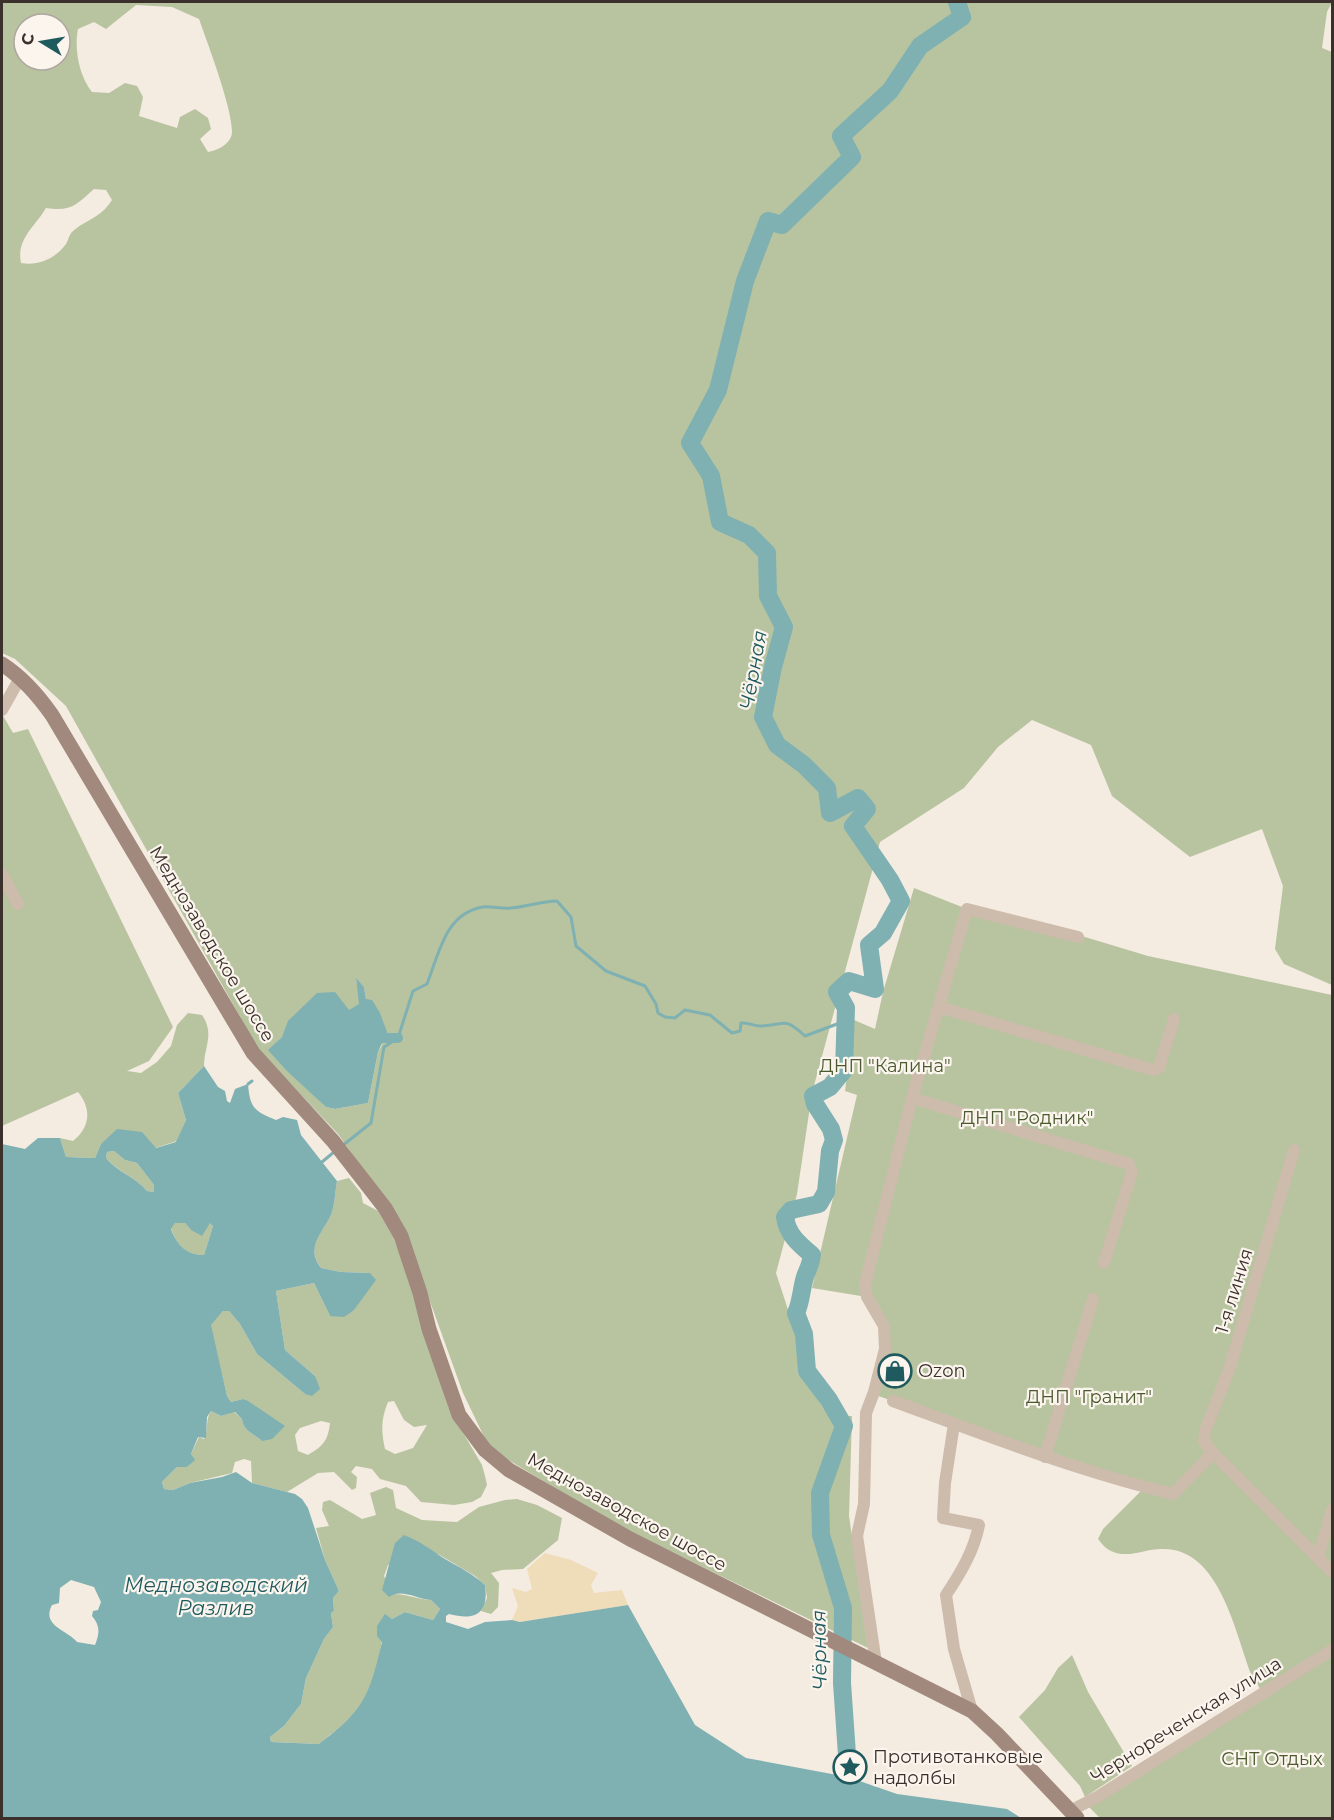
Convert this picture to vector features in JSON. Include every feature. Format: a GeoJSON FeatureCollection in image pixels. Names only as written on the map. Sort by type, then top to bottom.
{"type":"FeatureCollection","features":[{"type":"Feature","properties":{"kind":"main road","name":"Меднозаводское шоссе"},"geometry":{"type":"LineString","coordinates":[[2,664],[37,694],[52,715],[253,1053],[333,1141],[386,1208],[401,1236],[429,1329],[459,1415],[485,1450],[509,1470],[630,1539],[972,1711],[997,1734],[1073,1815]]}},
{"type":"Feature","properties":{"kind":"street"},"geometry":{"type":"LineString","coordinates":[[2,710],[20,678]]}},
{"type":"Feature","properties":{"kind":"street"},"geometry":{"type":"LineString","coordinates":[[2,874],[18,904]]}},
{"type":"Feature","properties":{"kind":"street"},"geometry":{"type":"LineString","coordinates":[[876,1663],[857,1536],[864,1504],[866,1413],[885,1350],[884,1326],[867,1297],[865,1284],[912,1098],[967,909],[1078,937]]}},
{"type":"Feature","properties":{"kind":"street"},"geometry":{"type":"LineString","coordinates":[[939,1007],[1154,1070],[1159,1068],[1174,1019]]}},
{"type":"Feature","properties":{"kind":"street"},"geometry":{"type":"LineString","coordinates":[[912,1098],[1129,1164],[1132,1172],[1104,1263]]}},
{"type":"Feature","properties":{"kind":"street","name":"1-я линия"},"geometry":{"type":"LineString","coordinates":[[1213,1453],[1204,1441],[1205,1431],[1229,1370],[1294,1150]]}},
{"type":"Feature","properties":{"kind":"street"},"geometry":{"type":"LineString","coordinates":[[1045,1457],[1093,1299]]}},
{"type":"Feature","properties":{"kind":"street"},"geometry":{"type":"LineString","coordinates":[[873,1394],[1045,1457],[1173,1494],[1213,1453],[1332,1572]]}},
{"type":"Feature","properties":{"kind":"street"},"geometry":{"type":"LineString","coordinates":[[954,1424],[945,1483],[943,1518],[979,1525],[977,1537],[959,1575],[946,1595],[954,1650],[972,1711]]}},
{"type":"Feature","properties":{"kind":"street"},"geometry":{"type":"LineString","coordinates":[[1318,1557],[1332,1510]]}},
{"type":"Feature","properties":{"kind":"street","name":"Чернореченская улица"},"geometry":{"type":"LineString","coordinates":[[1073,1815],[1097,1797],[1332,1650]]}},
{"type":"Feature","properties":{"kind":"green space"},"geometry":{"type":"Polygon","coordinates":[[[2,2],[1332,2],[1327,12],[1322,48],[1332,52],[1332,985],[1284,964],[1275,949],[1283,886],[1262,829],[1190,857],[1112,796],[1091,745],[1032,720],[998,747],[964,788],[880,842],[812,1093],[797,1194],[776,1273],[795,1331],[801,1375],[829,1416],[852,1416],[849,1516],[868,1648],[617,1525],[490,1449],[463,1393],[401,1221],[338,1134],[258,1049],[66,706],[15,659],[2,653],[2,2]],[[136,5],[106,29],[94,22],[78,29],[79,62],[88,86],[92,92],[109,93],[125,83],[137,86],[143,97],[139,116],[177,128],[180,117],[195,109],[208,118],[211,129],[200,139],[208,152],[224,146],[231,137],[230,115],[199,19],[172,7],[136,5]],[[94,189],[73,206],[62,209],[46,208],[24,240],[21,247],[21,263],[34,263],[51,257],[62,249],[72,232],[103,211],[112,200],[106,190],[94,189]],[[356,979],[360,1004],[349,1011],[282,1037],[269,1050],[326,1107],[335,1109],[368,1103],[378,1052],[382,1045],[364,987],[356,979]]]}},
{"type":"Feature","properties":{"kind":"green space"},"geometry":{"type":"Polygon","coordinates":[[[2,714],[13,733],[28,729],[173,1027],[149,1061],[127,1071],[141,1073],[157,1062],[171,1046],[177,1025],[188,1013],[202,1015],[206,1022],[208,1040],[204,1066],[178,1093],[186,1120],[177,1141],[155,1148],[101,1144],[95,1158],[66,1157],[60,1138],[73,1141],[86,1124],[86,1105],[78,1092],[2,1126],[2,714]]]}},
{"type":"Feature","properties":{"kind":"green space"},"geometry":{"type":"Polygon","coordinates":[[[914,888],[967,909],[1085,937],[1148,956],[1332,995],[1332,1818],[1100,1818],[1085,1803],[1262,1694],[1251,1674],[1222,1595],[1211,1576],[1197,1561],[1181,1552],[1155,1549],[1130,1554],[1117,1553],[1107,1549],[1098,1539],[1103,1529],[1144,1488],[1044,1456],[873,1394],[884,1326],[867,1297],[812,1288],[857,1095],[845,1091],[854,1020],[875,1029],[883,992],[914,888]]]}},
{"type":"Feature","properties":{"kind":"green space"},"geometry":{"type":"Polygon","coordinates":[[[114,1151],[125,1160],[137,1163],[154,1185],[154,1192],[147,1191],[106,1158],[107,1152],[114,1151]]]}},
{"type":"Feature","properties":{"kind":"green space"},"geometry":{"type":"Polygon","coordinates":[[[349,1178],[361,1193],[363,1203],[378,1211],[393,1237],[412,1285],[449,1409],[482,1465],[487,1485],[481,1497],[472,1502],[454,1505],[421,1502],[406,1486],[380,1479],[372,1469],[356,1466],[351,1472],[357,1477],[356,1488],[352,1490],[334,1472],[318,1473],[287,1492],[252,1483],[251,1461],[244,1459],[235,1462],[232,1473],[190,1483],[173,1490],[164,1489],[162,1482],[177,1467],[187,1467],[194,1460],[191,1454],[199,1437],[204,1439],[211,1411],[221,1416],[234,1412],[242,1419],[246,1429],[262,1441],[260,1410],[243,1399],[231,1402],[227,1396],[210,1325],[223,1311],[229,1311],[240,1324],[257,1354],[305,1394],[315,1376],[285,1350],[276,1291],[314,1283],[330,1316],[370,1273],[341,1272],[321,1268],[316,1260],[315,1247],[331,1215],[337,1181],[349,1178]],[[394,1401],[388,1402],[382,1431],[385,1449],[395,1454],[413,1448],[427,1425],[414,1427],[404,1420],[394,1401]],[[321,1421],[300,1428],[295,1435],[298,1451],[308,1455],[324,1442],[330,1423],[321,1421]]]}},
{"type":"Feature","properties":{"kind":"green space"},"geometry":{"type":"Polygon","coordinates":[[[210,1222],[213,1226],[204,1255],[197,1255],[183,1248],[171,1228],[175,1223],[185,1223],[191,1230],[210,1222]]]}},
{"type":"Feature","properties":{"kind":"green space"},"geometry":{"type":"Polygon","coordinates":[[[386,1487],[393,1490],[396,1508],[422,1520],[457,1522],[479,1507],[505,1500],[517,1499],[537,1505],[562,1518],[558,1540],[523,1569],[491,1573],[499,1583],[498,1607],[491,1614],[481,1611],[487,1598],[485,1585],[475,1576],[438,1554],[388,1565],[384,1576],[393,1594],[431,1600],[440,1609],[433,1620],[405,1612],[392,1619],[385,1615],[374,1677],[370,1689],[354,1714],[319,1744],[271,1742],[270,1737],[284,1726],[301,1704],[306,1678],[324,1639],[333,1627],[331,1613],[334,1611],[333,1598],[339,1591],[325,1560],[316,1528],[329,1526],[322,1510],[323,1502],[330,1500],[362,1519],[376,1515],[370,1493],[386,1487]]]}},
{"type":"Feature","properties":{"kind":"green space"},"geometry":{"type":"Polygon","coordinates":[[[1072,1655],[1088,1692],[1132,1766],[1085,1797],[1080,1786],[1019,1717],[1045,1690],[1058,1668],[1072,1655]]]}},
{"type":"Feature","properties":{"kind":"sand"},"geometry":{"type":"Polygon","coordinates":[[[545,1553],[571,1560],[598,1573],[591,1585],[594,1593],[622,1590],[628,1605],[520,1622],[512,1620],[518,1606],[512,1588],[526,1592],[532,1589],[527,1569],[545,1553]]]}},
{"type":"Feature","properties":{"kind":"water"},"geometry":{"type":"Polygon","coordinates":[[[356,978],[364,987],[366,999],[372,1000],[380,1013],[387,1032],[378,1052],[368,1103],[335,1109],[326,1107],[268,1050],[282,1037],[288,1021],[317,993],[335,992],[349,1010],[359,1004],[356,978]]]}},
{"type":"Feature","properties":{"kind":"water","name":"Меднозаводский Разлив"},"geometry":{"type":"Polygon","coordinates":[[[204,1066],[218,1087],[225,1091],[227,1101],[230,1103],[235,1089],[248,1084],[252,1104],[258,1111],[276,1120],[283,1117],[297,1120],[301,1135],[337,1181],[331,1215],[315,1247],[316,1260],[321,1268],[341,1272],[370,1273],[376,1280],[354,1310],[344,1317],[330,1316],[314,1283],[276,1291],[285,1350],[315,1376],[320,1389],[312,1396],[305,1394],[257,1354],[240,1324],[229,1311],[223,1311],[211,1325],[227,1396],[231,1402],[243,1399],[248,1401],[285,1426],[272,1439],[262,1441],[246,1429],[242,1419],[235,1412],[221,1416],[211,1411],[207,1417],[206,1438],[198,1437],[191,1454],[195,1460],[187,1467],[177,1467],[162,1482],[164,1489],[173,1490],[190,1483],[236,1472],[252,1483],[295,1494],[308,1508],[325,1560],[339,1591],[333,1598],[334,1611],[331,1613],[333,1627],[324,1639],[306,1678],[301,1704],[284,1726],[270,1737],[271,1742],[319,1744],[355,1711],[373,1676],[382,1642],[377,1636],[377,1626],[385,1614],[392,1619],[405,1612],[433,1620],[440,1609],[431,1600],[404,1594],[389,1597],[382,1590],[395,1543],[404,1535],[471,1574],[485,1585],[485,1603],[478,1613],[473,1616],[449,1614],[446,1616],[446,1622],[468,1629],[485,1622],[512,1620],[520,1622],[628,1605],[695,1725],[746,1758],[848,1777],[897,1794],[1007,1809],[1021,1818],[2,1818],[2,1144],[25,1149],[38,1138],[60,1138],[66,1157],[95,1158],[101,1144],[117,1129],[142,1132],[156,1148],[176,1142],[186,1120],[178,1093],[204,1066]],[[114,1151],[107,1152],[106,1158],[110,1163],[147,1191],[154,1192],[154,1185],[137,1163],[125,1160],[114,1151]],[[175,1223],[171,1229],[183,1248],[198,1255],[204,1255],[213,1226],[210,1223],[202,1236],[191,1230],[185,1223],[175,1223]],[[71,1580],[60,1588],[59,1603],[52,1605],[50,1612],[52,1623],[77,1642],[95,1645],[98,1629],[92,1616],[93,1611],[98,1610],[101,1602],[94,1587],[71,1580]]]}},
{"type":"Feature","properties":{"kind":"waterway","name":"Чёрная"},"geometry":{"type":"LineString","coordinates":[[843,1818],[848,1769],[842,1683],[843,1608],[821,1535],[820,1493],[844,1426],[829,1400],[807,1371],[804,1334],[796,1313],[812,1255],[791,1234],[785,1217],[791,1210],[819,1204],[826,1192],[830,1151],[834,1140],[831,1129],[815,1104],[813,1096],[830,1087],[844,1070],[846,1008],[837,992],[849,981],[875,989],[869,945],[883,933],[901,901],[890,880],[853,826],[867,809],[858,798],[830,813],[827,788],[804,765],[777,745],[763,717],[784,627],[768,596],[767,553],[749,535],[720,522],[711,476],[690,443],[718,390],[745,281],[768,221],[782,225],[852,157],[841,136],[890,91],[920,46],[962,17],[957,2]]}},
{"type":"Feature","properties":{"kind":"waterway"},"geometry":{"type":"LineString","coordinates":[[342,1146],[371,1123],[384,1047],[398,1038],[413,991],[427,984],[445,936],[460,917],[483,907],[511,908],[557,901],[571,917],[576,946],[606,971],[645,986],[656,1004],[658,1013],[665,1017],[675,1018],[685,1010],[710,1015],[732,1033],[740,1031],[741,1023],[760,1026],[784,1023],[805,1036],[845,1021]]}},
{"type":"Feature","properties":{"kind":"waterway"},"geometry":{"type":"LineString","coordinates":[[371,1038],[398,1038]]}},
{"type":"Feature","properties":{"kind":"waterway"},"geometry":{"type":"LineString","coordinates":[[248,1084],[252,1081]]}},
{"type":"Feature","properties":{"kind":"waterway"},"geometry":{"type":"LineString","coordinates":[[322,1162],[334,1152]]}},
{"type":"Feature","properties":{"kind":"place","name":"Ozon"},"geometry":{"type":"Point","coordinates":[895,1371]}},
{"type":"Feature","properties":{"kind":"place","name":"Противотанковые надолбы"},"geometry":{"type":"Point","coordinates":[850,1767]}},
{"type":"Feature","properties":{"kind":"park label","name":"ДНП \"Калина\""},"geometry":{"type":"Point","coordinates":[885,1066]}},
{"type":"Feature","properties":{"kind":"park label","name":"ДНП \"Родник\""},"geometry":{"type":"Point","coordinates":[1027,1118]}},
{"type":"Feature","properties":{"kind":"park label","name":"ДНП \"Гранит\""},"geometry":{"type":"Point","coordinates":[1089,1397]}},
{"type":"Feature","properties":{"kind":"park label","name":"СНТ Отдых"},"geometry":{"type":"Point","coordinates":[1272,1759]}}]}
